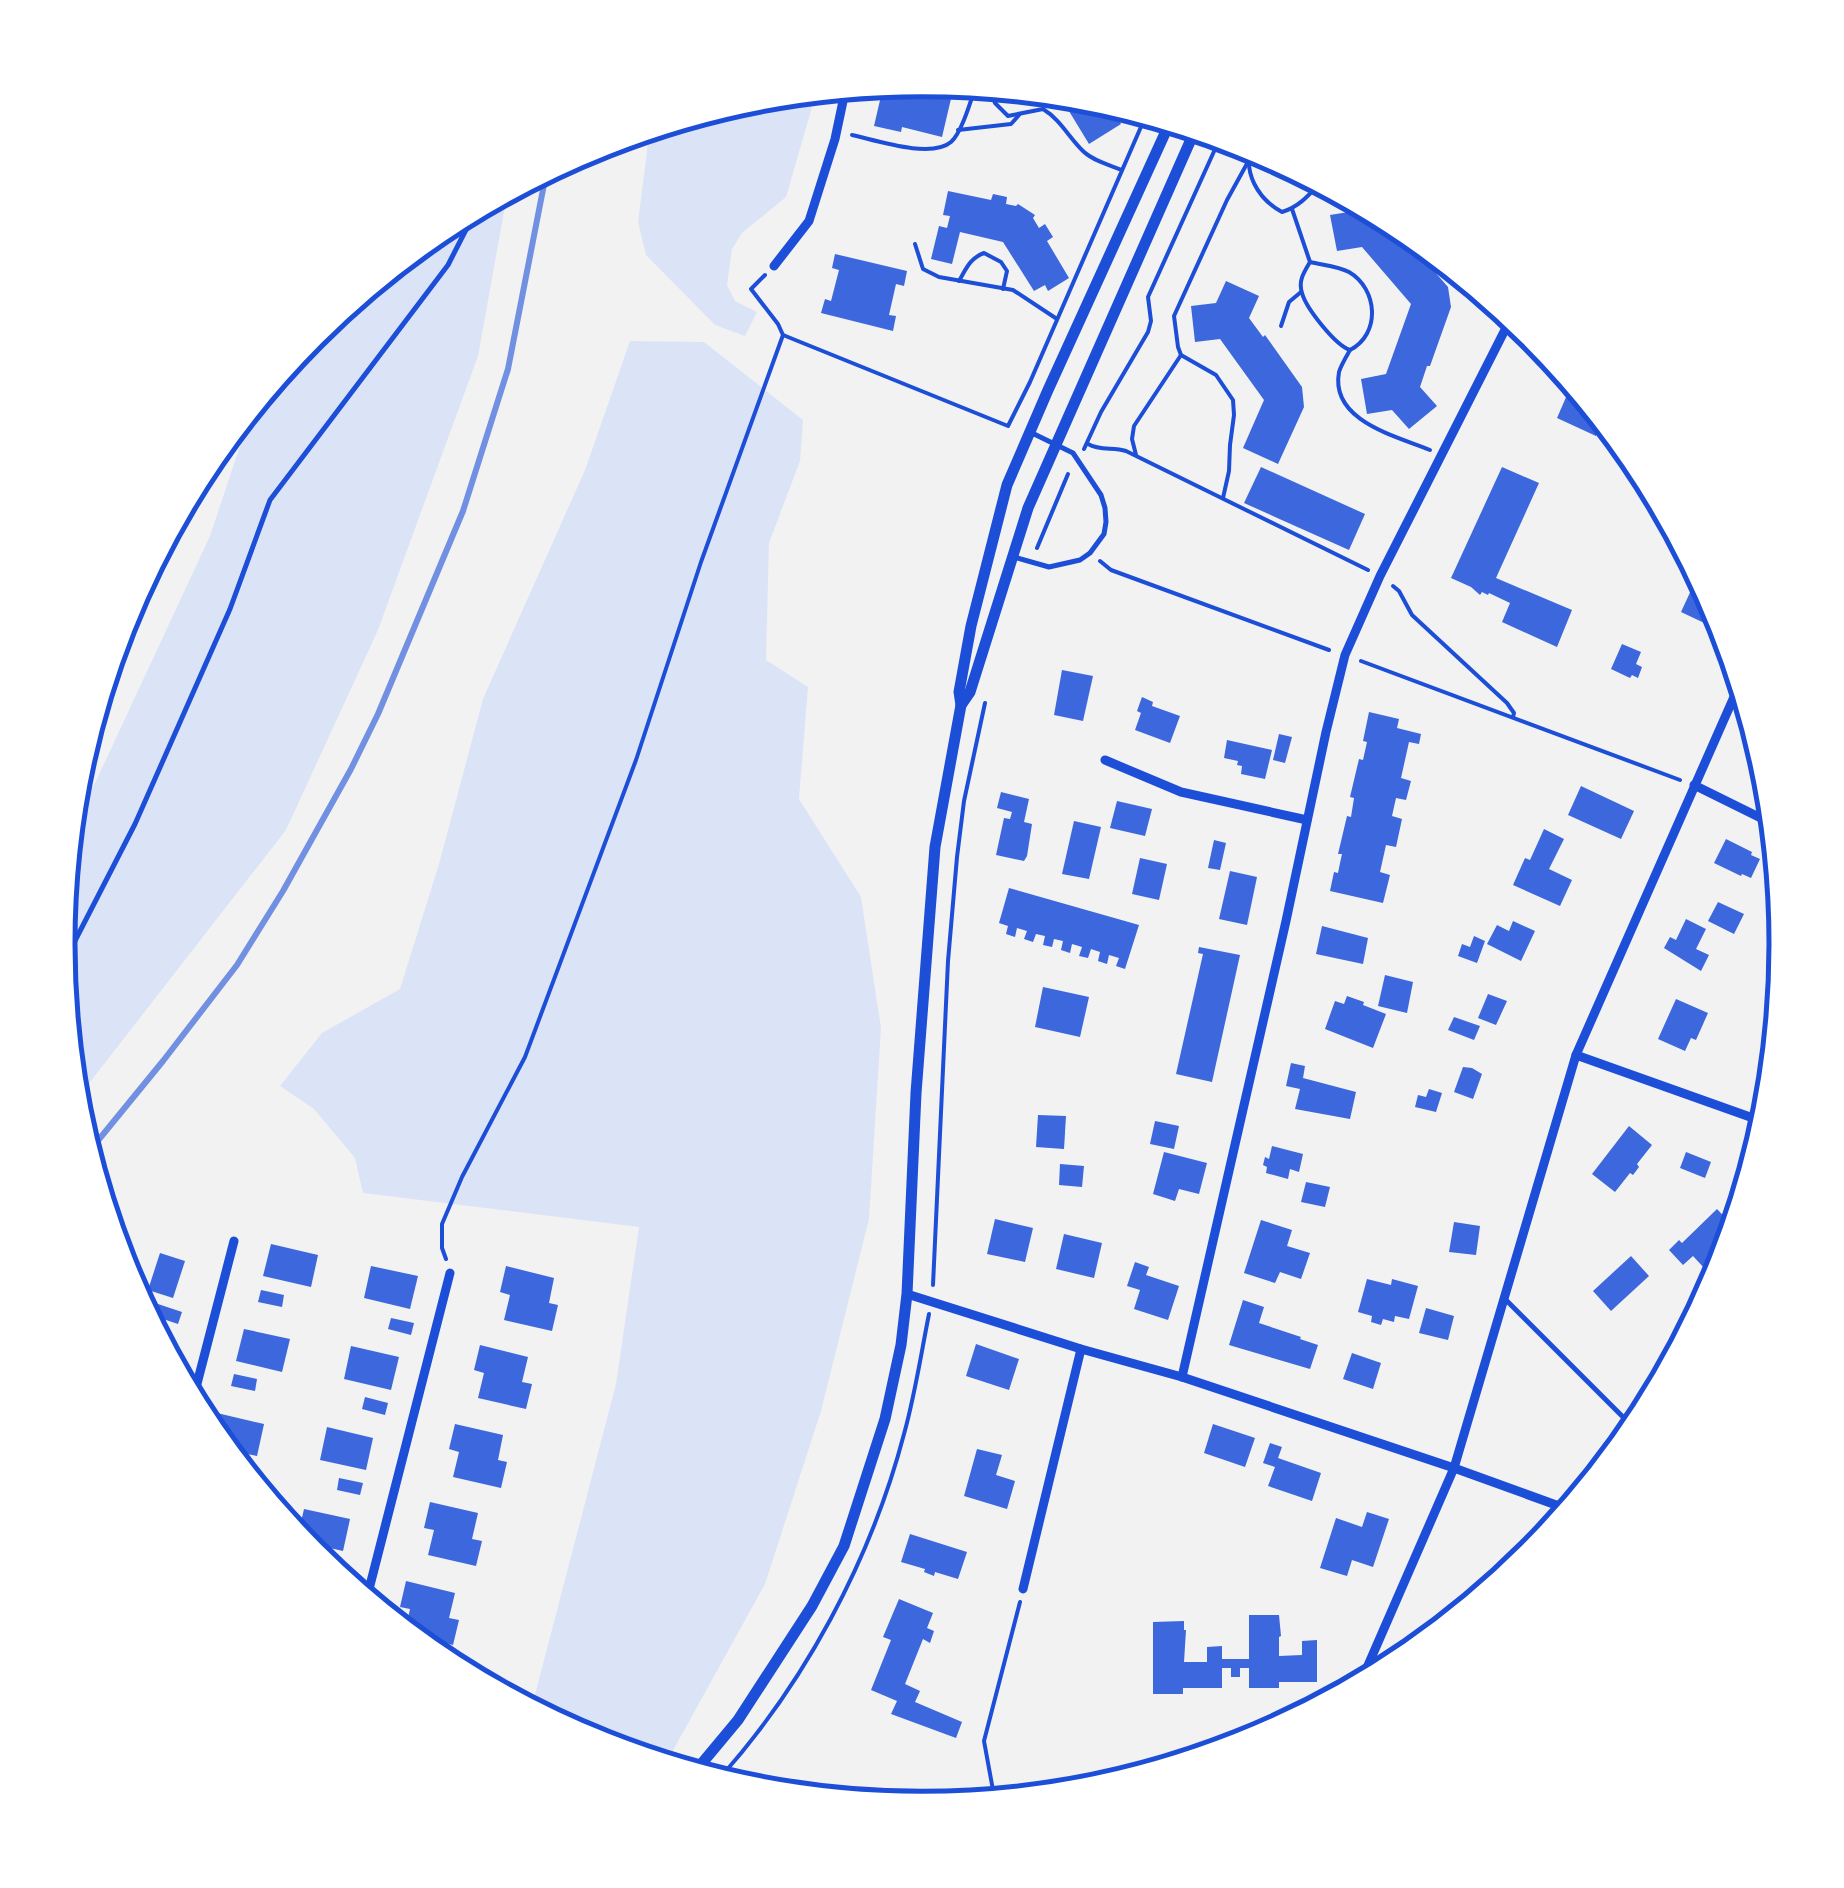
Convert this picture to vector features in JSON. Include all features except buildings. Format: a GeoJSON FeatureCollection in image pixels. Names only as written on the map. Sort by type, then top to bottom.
{"type":"FeatureCollection","features":[{"type":"Feature","properties":{"kind":"street"},"geometry":{"type":"LineString","coordinates":[[774,266],[809,221],[843,101]]}},
{"type":"Feature","properties":{"kind":"street"},"geometry":{"type":"LineString","coordinates":[[703,1762],[738,1720],[795,1636],[844,1546],[885,1418],[907,1294],[916,1094],[936,847],[961,705],[959,692],[982,580],[1007,486],[1164,133]]}},
{"type":"Feature","properties":{"kind":"street"},"geometry":{"type":"LineString","coordinates":[[961,705],[970,692],[1012,557],[1055,443],[1190,141]]}},
{"type":"Feature","properties":{"kind":"street"},"geometry":{"type":"LineString","coordinates":[[1182,1377],[1345,656],[1380,576],[1505,330]]}},
{"type":"Feature","properties":{"kind":"street"},"geometry":{"type":"LineString","coordinates":[[1369,1663],[1454,1468],[1576,1055],[1733,702]]}},
{"type":"Feature","properties":{"kind":"street"},"geometry":{"type":"LineString","coordinates":[[1106,760],[1180,792],[1307,820]]}},
{"type":"Feature","properties":{"kind":"street"},"geometry":{"type":"LineString","coordinates":[[1694,785],[1759,816]]}},
{"type":"Feature","properties":{"kind":"street"},"geometry":{"type":"LineString","coordinates":[[1576,1055],[1751,1118]]}},
{"type":"Feature","properties":{"kind":"street"},"geometry":{"type":"LineString","coordinates":[[197,1383],[234,1241]]}},
{"type":"Feature","properties":{"kind":"street"},"geometry":{"type":"LineString","coordinates":[[370,1586],[450,1273]]}},
{"type":"Feature","properties":{"kind":"street"},"geometry":{"type":"LineString","coordinates":[[907,1294],[1182,1377],[1556,1505]]}},
{"type":"Feature","properties":{"kind":"street"},"geometry":{"type":"LineString","coordinates":[[1023,1589],[1081,1349]]}},
{"type":"Feature","properties":{"kind":"lane"},"geometry":{"type":"LineString","coordinates":[[75,941],[135,824],[230,610],[270,500],[448,265],[465,231]]}},
{"type":"Feature","properties":{"kind":"lane"},"geometry":{"type":"LineString","coordinates":[[1012,557],[1049,567],[1070,564],[1090,553],[1104,534],[1101,495],[1073,453],[1030,432]]}},
{"type":"Feature","properties":{"kind":"lane"},"geometry":{"type":"LineString","coordinates":[[1504,1298],[1624,1418]]}},
{"type":"Feature","properties":{"kind":"path"},"geometry":{"type":"LineString","coordinates":[[836,132],[936,150],[952,141],[970,99]]}},
{"type":"Feature","properties":{"kind":"path"},"geometry":{"type":"LineString","coordinates":[[994,101],[1008,116],[1044,109],[1055,116],[1081,150],[1122,170]]}},
{"type":"Feature","properties":{"kind":"path"},"geometry":{"type":"LineString","coordinates":[[958,130],[1011,124],[1019,115]]}},
{"type":"Feature","properties":{"kind":"path"},"geometry":{"type":"LineString","coordinates":[[774,266],[751,288],[784,335],[1008,426],[1141,126]]}},
{"type":"Feature","properties":{"kind":"path"},"geometry":{"type":"LineString","coordinates":[[1101,412],[1148,332],[1148,297],[1215,150]]}},
{"type":"Feature","properties":{"kind":"path"},"geometry":{"type":"LineString","coordinates":[[1223,498],[1230,471],[1233,400],[1216,374],[1182,355],[1174,316],[1248,162]]}},
{"type":"Feature","properties":{"kind":"path"},"geometry":{"type":"LineString","coordinates":[[1249,162],[1258,192],[1282,212],[1311,191]]}},
{"type":"Feature","properties":{"kind":"path"},"geometry":{"type":"LineString","coordinates":[[1292,208],[1310,262]]}},
{"type":"Feature","properties":{"kind":"path"},"geometry":{"type":"LineString","coordinates":[[915,244],[923,269],[959,282],[1013,290],[1057,319]]}},
{"type":"Feature","properties":{"kind":"path"},"geometry":{"type":"LineString","coordinates":[[959,282],[969,263],[984,254],[1001,262],[1007,271],[1003,289]]}},
{"type":"Feature","properties":{"kind":"path"},"geometry":{"type":"LineString","coordinates":[[1310,262],[1301,276],[1301,292],[1338,345],[1350,350]]}},
{"type":"Feature","properties":{"kind":"path"},"geometry":{"type":"LineString","coordinates":[[1310,262],[1347,271],[1367,293],[1372,311],[1372,326],[1350,350],[1340,370],[1343,401],[1352,413],[1369,424],[1441,456]]}},
{"type":"Feature","properties":{"kind":"path"},"geometry":{"type":"LineString","coordinates":[[1281,326],[1289,302],[1301,292]]}},
{"type":"Feature","properties":{"kind":"path"},"geometry":{"type":"LineString","coordinates":[[450,1273],[442,1248],[442,1224],[524,1057],[636,760],[784,335]]}},
{"type":"Feature","properties":{"kind":"path"},"geometry":{"type":"LineString","coordinates":[[1136,456],[1134,426],[1182,355]]}},
{"type":"Feature","properties":{"kind":"path"},"geometry":{"type":"LineString","coordinates":[[1088,444],[1126,450],[1380,576],[1398,590],[1412,615],[1507,704],[1514,713],[1512,718]]}},
{"type":"Feature","properties":{"kind":"path"},"geometry":{"type":"LineString","coordinates":[[1090,553],[1111,570],[1694,785]]}},
{"type":"Feature","properties":{"kind":"path"},"geometry":{"type":"LineString","coordinates":[[993,1788],[984,1741],[1023,1589]]}},
{"type":"Feature","properties":{"kind":"shaded area"},"geometry":{"type":"Polygon","coordinates":[[[813,104],[786,197],[742,233],[732,249],[727,285],[735,301],[757,312],[745,336],[715,325],[646,255],[638,222],[648,143],[757,113],[813,104]]]}},
{"type":"Feature","properties":{"kind":"shaded area"},"geometry":{"type":"Polygon","coordinates":[[[505,207],[478,356],[378,630],[286,830],[87,1086],[75,944],[88,794],[210,536],[242,439],[285,386],[323,345],[406,272],[505,207]]]}},
{"type":"Feature","properties":{"kind":"shaded area"},"geometry":{"type":"Polygon","coordinates":[[[630,341],[704,342],[803,420],[800,461],[769,543],[766,660],[808,687],[799,799],[861,897],[881,1028],[869,1219],[821,1411],[765,1584],[672,1753],[598,1727],[534,1697],[616,1384],[639,1227],[363,1193],[355,1158],[314,1109],[280,1086],[322,1033],[400,989],[439,864],[483,699],[585,470],[630,341]]]}},
{"type":"Feature","properties":{"kind":"railway"},"geometry":{"type":"LineString","coordinates":[[98,1140],[237,965],[283,891],[378,714],[463,511],[508,369],[544,186]]}}]}
